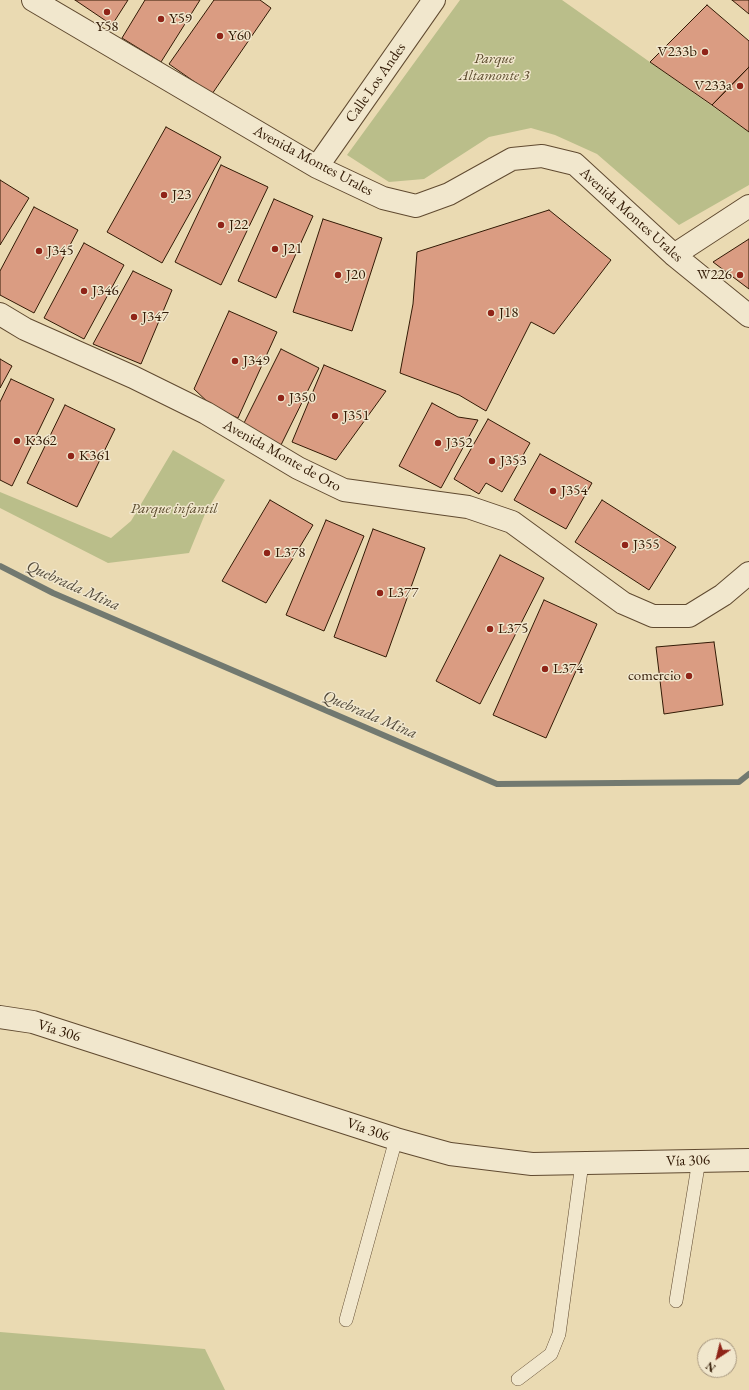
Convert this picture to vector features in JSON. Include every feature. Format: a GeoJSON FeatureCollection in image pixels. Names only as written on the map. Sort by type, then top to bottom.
{"type":"FeatureCollection","features":[{"type":"Feature","properties":{"kind":"street","name":"Avenida Montes Urales"},"geometry":{"type":"LineString","coordinates":[[33,0],[317,167],[383,198],[416,206],[449,194],[512,159],[542,156],[575,164],[674,255],[749,316]]}},
{"type":"Feature","properties":{"kind":"street","name":"Calle Los Andes"},"geometry":{"type":"LineString","coordinates":[[317,167],[434,0]]}},
{"type":"Feature","properties":{"kind":"street"},"geometry":{"type":"LineString","coordinates":[[674,255],[749,206]]}},
{"type":"Feature","properties":{"kind":"street","name":"Avenida Monte de Oro"},"geometry":{"type":"LineString","coordinates":[[0,314],[25,329],[133,377],[206,413],[298,468],[344,490],[468,507],[512,522],[623,603],[653,616],[689,616],[723,595],[749,573]]}},
{"type":"Feature","properties":{"kind":"street","name":"Vía 306"},"geometry":{"type":"LineString","coordinates":[[0,1018],[33,1022],[396,1139],[450,1154],[532,1164],[749,1160]]}},
{"type":"Feature","properties":{"kind":"lane"},"geometry":{"type":"LineString","coordinates":[[346,1320],[396,1139]]}},
{"type":"Feature","properties":{"kind":"lane"},"geometry":{"type":"LineString","coordinates":[[676,1301],[699,1160]]}},
{"type":"Feature","properties":{"kind":"lane"},"geometry":{"type":"LineString","coordinates":[[518,1379],[551,1354],[559,1334],[582,1163]]}},
{"type":"Feature","properties":{"kind":"green space","name":"Parque Altamonte 3"},"geometry":{"type":"Polygon","coordinates":[[[460,0],[562,0],[749,132],[749,185],[679,225],[597,154],[555,135],[531,128],[489,137],[424,179],[389,182],[347,155],[460,0]]]}},
{"type":"Feature","properties":{"kind":"green space","name":"Parque infantil"},"geometry":{"type":"Polygon","coordinates":[[[173,450],[225,480],[205,514],[189,553],[108,563],[0,508],[0,492],[111,538],[131,521],[173,450]]]}},
{"type":"Feature","properties":{"kind":"green space"},"geometry":{"type":"Polygon","coordinates":[[[0,1332],[205,1349],[225,1390],[0,1390],[0,1332]]]}},
{"type":"Feature","properties":{"kind":"building","name":"Y58"},"geometry":{"type":"Polygon","coordinates":[[[75,0],[128,0],[112,25],[75,0]]]}},
{"type":"Feature","properties":{"kind":"building","name":"Y59"},"geometry":{"type":"Polygon","coordinates":[[[145,0],[200,0],[161,62],[122,38],[145,0]]]}},
{"type":"Feature","properties":{"kind":"building","name":"Y60"},"geometry":{"type":"Polygon","coordinates":[[[214,0],[260,0],[271,8],[212,94],[169,64],[214,0]]]}},
{"type":"Feature","properties":{"kind":"building"},"geometry":{"type":"Polygon","coordinates":[[[732,0],[749,0],[749,14],[732,0]]]}},
{"type":"Feature","properties":{"kind":"building","name":"V233b"},"geometry":{"type":"Polygon","coordinates":[[[707,5],[749,41],[749,67],[712,105],[650,62],[707,5]]]}},
{"type":"Feature","properties":{"kind":"building","name":"V233a"},"geometry":{"type":"Polygon","coordinates":[[[749,67],[749,132],[712,105],[749,67]]]}},
{"type":"Feature","properties":{"kind":"building","name":"J23"},"geometry":{"type":"Polygon","coordinates":[[[166,127],[221,157],[162,263],[107,232],[166,127]]]}},
{"type":"Feature","properties":{"kind":"building","name":"J22"},"geometry":{"type":"Polygon","coordinates":[[[221,165],[268,187],[221,285],[175,262],[221,165]]]}},
{"type":"Feature","properties":{"kind":"building"},"geometry":{"type":"Polygon","coordinates":[[[0,180],[29,198],[0,245],[0,180]]]}},
{"type":"Feature","properties":{"kind":"building","name":"J21"},"geometry":{"type":"Polygon","coordinates":[[[274,199],[313,216],[276,298],[238,281],[274,199]]]}},
{"type":"Feature","properties":{"kind":"building","name":"J345"},"geometry":{"type":"Polygon","coordinates":[[[34,207],[78,230],[34,313],[0,295],[0,271],[34,207]]]}},
{"type":"Feature","properties":{"kind":"building","name":"J18"},"geometry":{"type":"Polygon","coordinates":[[[549,210],[611,260],[554,334],[531,322],[486,411],[459,395],[400,373],[413,304],[417,252],[549,210]]]}},
{"type":"Feature","properties":{"kind":"building","name":"J20"},"geometry":{"type":"Polygon","coordinates":[[[323,219],[382,238],[352,331],[293,312],[323,219]]]}},
{"type":"Feature","properties":{"kind":"building","name":"W226"},"geometry":{"type":"Polygon","coordinates":[[[749,239],[749,289],[713,262],[749,239]]]}},
{"type":"Feature","properties":{"kind":"building","name":"J346"},"geometry":{"type":"Polygon","coordinates":[[[84,243],[124,265],[84,339],[44,318],[84,243]]]}},
{"type":"Feature","properties":{"kind":"building","name":"J347"},"geometry":{"type":"Polygon","coordinates":[[[133,271],[172,290],[141,364],[93,344],[133,271]]]}},
{"type":"Feature","properties":{"kind":"building","name":"J349"},"geometry":{"type":"Polygon","coordinates":[[[229,311],[277,332],[238,418],[213,407],[194,389],[229,311]]]}},
{"type":"Feature","properties":{"kind":"building","name":"J350"},"geometry":{"type":"Polygon","coordinates":[[[281,349],[319,368],[280,447],[242,427],[281,349]]]}},
{"type":"Feature","properties":{"kind":"building"},"geometry":{"type":"Polygon","coordinates":[[[0,359],[12,366],[0,388],[0,359]]]}},
{"type":"Feature","properties":{"kind":"building","name":"J351"},"geometry":{"type":"Polygon","coordinates":[[[324,365],[386,391],[336,460],[292,442],[324,365]]]}},
{"type":"Feature","properties":{"kind":"building","name":"K362"},"geometry":{"type":"Polygon","coordinates":[[[11,379],[54,399],[12,486],[0,480],[0,402],[11,379]]]}},
{"type":"Feature","properties":{"kind":"building","name":"J352"},"geometry":{"type":"Polygon","coordinates":[[[432,403],[458,417],[478,420],[441,488],[399,466],[432,403]]]}},
{"type":"Feature","properties":{"kind":"building","name":"K361"},"geometry":{"type":"Polygon","coordinates":[[[65,405],[115,429],[77,507],[27,483],[65,405]]]}},
{"type":"Feature","properties":{"kind":"building","name":"J353"},"geometry":{"type":"Polygon","coordinates":[[[488,419],[530,443],[502,492],[486,483],[479,494],[454,479],[488,419]]]}},
{"type":"Feature","properties":{"kind":"building","name":"J354"},"geometry":{"type":"Polygon","coordinates":[[[540,454],[592,483],[566,529],[514,500],[540,454]]]}},
{"type":"Feature","properties":{"kind":"building","name":"L378"},"geometry":{"type":"Polygon","coordinates":[[[270,500],[313,525],[266,603],[222,581],[270,500]]]}},
{"type":"Feature","properties":{"kind":"building","name":"J355"},"geometry":{"type":"Polygon","coordinates":[[[602,500],[676,547],[649,590],[575,542],[602,500]]]}},
{"type":"Feature","properties":{"kind":"building","name":"L378"},"geometry":{"type":"Polygon","coordinates":[[[326,520],[364,536],[324,631],[286,615],[326,520]]]}},
{"type":"Feature","properties":{"kind":"building","name":"L377"},"geometry":{"type":"Polygon","coordinates":[[[373,529],[425,548],[386,657],[334,637],[373,529]]]}},
{"type":"Feature","properties":{"kind":"building","name":"L375"},"geometry":{"type":"Polygon","coordinates":[[[500,555],[544,578],[480,704],[436,681],[500,555]]]}},
{"type":"Feature","properties":{"kind":"building","name":"L374"},"geometry":{"type":"Polygon","coordinates":[[[544,600],[597,624],[546,738],[493,715],[544,600]]]}},
{"type":"Feature","properties":{"kind":"building","name":"comercio"},"geometry":{"type":"Polygon","coordinates":[[[714,642],[723,705],[664,714],[656,647],[714,642]]]}},
{"type":"Feature","properties":{"kind":"waterway","name":"Quebrada Mina"},"geometry":{"type":"LineString","coordinates":[[0,566],[53,593],[497,784],[739,782],[749,774]]}},
{"type":"Feature","properties":{"kind":"place","name":"Y58"},"geometry":{"type":"Point","coordinates":[107,12]}},
{"type":"Feature","properties":{"kind":"place","name":"Y59"},"geometry":{"type":"Point","coordinates":[161,19]}},
{"type":"Feature","properties":{"kind":"place","name":"Y60"},"geometry":{"type":"Point","coordinates":[220,36]}},
{"type":"Feature","properties":{"kind":"place","name":"V233b"},"geometry":{"type":"Point","coordinates":[705,52]}},
{"type":"Feature","properties":{"kind":"place","name":"V233a"},"geometry":{"type":"Point","coordinates":[740,86]}},
{"type":"Feature","properties":{"kind":"place","name":"J23"},"geometry":{"type":"Point","coordinates":[164,195]}},
{"type":"Feature","properties":{"kind":"place","name":"J22"},"geometry":{"type":"Point","coordinates":[221,225]}},
{"type":"Feature","properties":{"kind":"place","name":"J21"},"geometry":{"type":"Point","coordinates":[275,249]}},
{"type":"Feature","properties":{"kind":"place","name":"J345"},"geometry":{"type":"Point","coordinates":[39,251]}},
{"type":"Feature","properties":{"kind":"place","name":"J20"},"geometry":{"type":"Point","coordinates":[338,275]}},
{"type":"Feature","properties":{"kind":"place","name":"W226"},"geometry":{"type":"Point","coordinates":[740,275]}},
{"type":"Feature","properties":{"kind":"place","name":"J346"},"geometry":{"type":"Point","coordinates":[84,291]}},
{"type":"Feature","properties":{"kind":"place","name":"J18"},"geometry":{"type":"Point","coordinates":[491,313]}},
{"type":"Feature","properties":{"kind":"place","name":"J347"},"geometry":{"type":"Point","coordinates":[134,317]}},
{"type":"Feature","properties":{"kind":"place","name":"J349"},"geometry":{"type":"Point","coordinates":[235,361]}},
{"type":"Feature","properties":{"kind":"place","name":"J350"},"geometry":{"type":"Point","coordinates":[281,398]}},
{"type":"Feature","properties":{"kind":"place","name":"J351"},"geometry":{"type":"Point","coordinates":[335,416]}},
{"type":"Feature","properties":{"kind":"place","name":"K362"},"geometry":{"type":"Point","coordinates":[17,441]}},
{"type":"Feature","properties":{"kind":"place","name":"J352"},"geometry":{"type":"Point","coordinates":[438,443]}},
{"type":"Feature","properties":{"kind":"place","name":"K361"},"geometry":{"type":"Point","coordinates":[71,456]}},
{"type":"Feature","properties":{"kind":"place","name":"J353"},"geometry":{"type":"Point","coordinates":[492,461]}},
{"type":"Feature","properties":{"kind":"place","name":"J354"},"geometry":{"type":"Point","coordinates":[553,491]}},
{"type":"Feature","properties":{"kind":"place","name":"J355"},"geometry":{"type":"Point","coordinates":[625,545]}},
{"type":"Feature","properties":{"kind":"place","name":"L378"},"geometry":{"type":"Point","coordinates":[267,553]}},
{"type":"Feature","properties":{"kind":"place","name":"L377"},"geometry":{"type":"Point","coordinates":[380,593]}},
{"type":"Feature","properties":{"kind":"place","name":"L375"},"geometry":{"type":"Point","coordinates":[490,629]}},
{"type":"Feature","properties":{"kind":"place","name":"L374"},"geometry":{"type":"Point","coordinates":[545,669]}},
{"type":"Feature","properties":{"kind":"place","name":"comercio"},"geometry":{"type":"Point","coordinates":[689,676]}}]}
